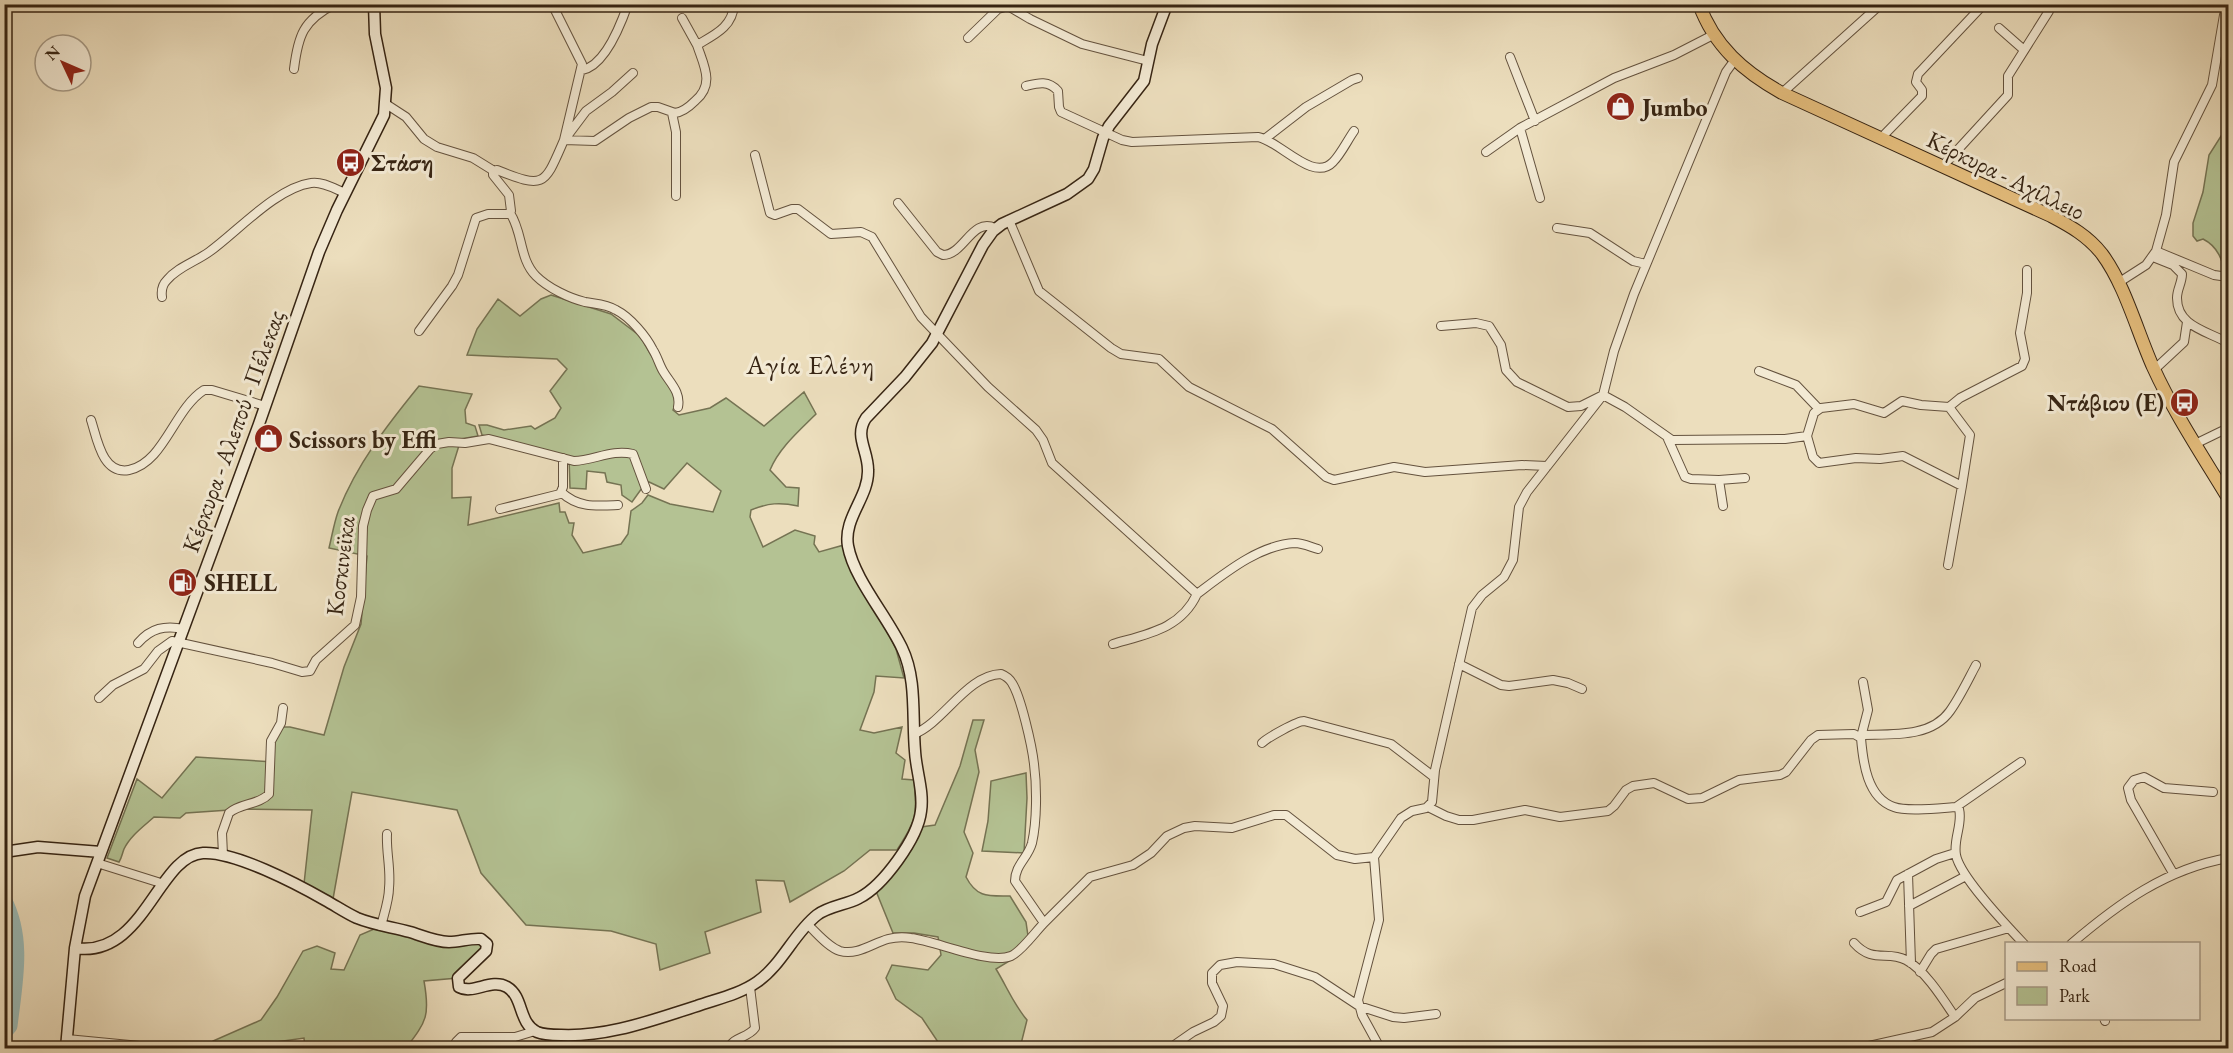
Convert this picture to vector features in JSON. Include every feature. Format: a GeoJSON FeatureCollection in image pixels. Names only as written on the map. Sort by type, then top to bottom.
{"type":"FeatureCollection","features":[{"type":"Feature","properties":{"kind":"main road","name":"Κέρκυρα - Αχίλλειο"},"geometry":{"type":"LineString","coordinates":[[1699,4],[1713,35],[1734,61],[1751,75],[1782,93],[2072,228],[2091,242],[2100,252],[2118,283],[2155,369],[2195,444],[2229,498]]}},
{"type":"Feature","properties":{"kind":"street"},"geometry":{"type":"LineString","coordinates":[[294,69],[300,37],[315,17],[335,4]]}},
{"type":"Feature","properties":{"kind":"street","name":"Κέρκυρα - Αλεπού - Πέλεκας"},"geometry":{"type":"LineString","coordinates":[[67,1044],[75,948],[82,907],[99,857],[180,642],[315,262],[345,193],[381,122],[386,104],[386,88],[375,34],[374,4]]}},
{"type":"Feature","properties":{"kind":"street"},"geometry":{"type":"LineString","coordinates":[[386,104],[406,117],[424,139],[437,147],[473,158],[494,171],[528,182],[539,181],[549,174],[564,140],[582,70],[579,55],[552,4]]}},
{"type":"Feature","properties":{"kind":"street"},"geometry":{"type":"LineString","coordinates":[[582,70],[594,63],[612,42],[628,4]]}},
{"type":"Feature","properties":{"kind":"street"},"geometry":{"type":"LineString","coordinates":[[697,45],[729,24],[734,4]]}},
{"type":"Feature","properties":{"kind":"street"},"geometry":{"type":"LineString","coordinates":[[75,948],[95,949],[113,942],[140,915],[183,861],[193,854],[223,855],[267,872],[317,895],[356,917],[381,926],[449,942],[478,938],[484,941],[487,944],[486,951],[458,978],[458,985],[462,989],[467,990],[485,985],[507,987],[514,994],[524,1021],[535,1031],[547,1035],[580,1036],[614,1032],[750,987],[764,976],[815,916],[870,891],[889,870],[911,838],[920,818],[922,800],[914,734],[911,680],[906,655],[856,569],[849,550],[848,535],[852,515],[868,474],[866,454],[860,436],[862,425],[866,417],[920,359],[938,334],[983,245],[995,228],[1067,194],[1088,179],[1094,169],[1106,132],[1116,115],[1142,85],[1147,73],[1152,44],[1167,4]]}},
{"type":"Feature","properties":{"kind":"street"},"geometry":{"type":"LineString","coordinates":[[1782,93],[1881,4]]}},
{"type":"Feature","properties":{"kind":"street"},"geometry":{"type":"LineString","coordinates":[[1881,138],[1922,96],[1922,90],[1916,82],[1918,74],[1984,4]]}},
{"type":"Feature","properties":{"kind":"street"},"geometry":{"type":"LineString","coordinates":[[2118,283],[2137,272],[2155,254],[2166,215],[2174,162],[2212,85],[2228,4]]}},
{"type":"Feature","properties":{"kind":"street"},"geometry":{"type":"LineString","coordinates":[[968,38],[998,9],[1008,6],[1037,23],[1082,44],[1148,60]]}},
{"type":"Feature","properties":{"kind":"street"},"geometry":{"type":"LineString","coordinates":[[1942,167],[2007,97],[2009,92],[2006,79],[2049,11]]}},
{"type":"Feature","properties":{"kind":"street"},"geometry":{"type":"LineString","coordinates":[[564,140],[595,141],[629,118],[651,107],[658,107],[672,113],[683,111],[700,96],[705,89],[708,75],[697,45],[682,18]]}},
{"type":"Feature","properties":{"kind":"street"},"geometry":{"type":"LineString","coordinates":[[1999,28],[2024,50]]}},
{"type":"Feature","properties":{"kind":"street"},"geometry":{"type":"LineString","coordinates":[[1486,152],[1520,128],[1614,78],[1674,55],[1713,35]]}},
{"type":"Feature","properties":{"kind":"street"},"geometry":{"type":"LineString","coordinates":[[1510,57],[1534,121]]}},
{"type":"Feature","properties":{"kind":"street"},"geometry":{"type":"LineString","coordinates":[[1380,1048],[1359,1006],[1361,988],[1379,920],[1374,857],[1401,818],[1412,811],[1428,807],[1433,800],[1434,777],[1472,608],[1482,595],[1504,578],[1513,560],[1519,507],[1527,492],[1603,395],[1614,351],[1646,264],[1726,72],[1734,61]]}},
{"type":"Feature","properties":{"kind":"street"},"geometry":{"type":"LineString","coordinates":[[564,140],[586,111],[633,73]]}},
{"type":"Feature","properties":{"kind":"street"},"geometry":{"type":"LineString","coordinates":[[1266,138],[1306,107],[1358,78]]}},
{"type":"Feature","properties":{"kind":"street"},"geometry":{"type":"LineString","coordinates":[[1026,86],[1041,82],[1051,85],[1058,91],[1061,112],[1122,140],[1140,142],[1266,138],[1308,166],[1318,169],[1332,164],[1353,131]]}},
{"type":"Feature","properties":{"kind":"street"},"geometry":{"type":"LineString","coordinates":[[672,113],[677,142],[676,196]]}},
{"type":"Feature","properties":{"kind":"street"},"geometry":{"type":"LineString","coordinates":[[1520,128],[1540,198]]}},
{"type":"Feature","properties":{"kind":"street"},"geometry":{"type":"LineString","coordinates":[[755,155],[770,213],[775,215],[798,209],[831,234],[861,232],[872,237],[911,303],[988,387],[1036,430],[1043,440],[1048,456],[1059,471],[1197,594]]}},
{"type":"Feature","properties":{"kind":"street"},"geometry":{"type":"LineString","coordinates":[[494,171],[493,175],[509,195],[512,209],[510,213]]}},
{"type":"Feature","properties":{"kind":"street"},"geometry":{"type":"LineString","coordinates":[[162,297],[163,285],[168,278],[212,250],[279,197],[312,182],[345,193]]}},
{"type":"Feature","properties":{"kind":"street"},"geometry":{"type":"LineString","coordinates":[[898,203],[937,252],[943,255],[952,253],[981,226],[988,225],[995,228]]}},
{"type":"Feature","properties":{"kind":"street"},"geometry":{"type":"LineString","coordinates":[[419,331],[447,294],[458,275],[476,218],[482,214],[510,213]]}},
{"type":"Feature","properties":{"kind":"street"},"geometry":{"type":"LineString","coordinates":[[510,213],[516,222],[526,260],[533,273],[565,294],[584,302],[615,309],[628,319],[654,351],[677,393],[678,407]]}},
{"type":"Feature","properties":{"kind":"street"},"geometry":{"type":"LineString","coordinates":[[1009,220],[1039,291],[1049,300],[1121,354],[1159,359],[1188,387],[1272,429],[1326,477],[1334,480],[1394,466],[1425,472],[1522,465],[1547,466]]}},
{"type":"Feature","properties":{"kind":"street"},"geometry":{"type":"LineString","coordinates":[[1557,228],[1590,233],[1634,261],[1646,264]]}},
{"type":"Feature","properties":{"kind":"street"},"geometry":{"type":"LineString","coordinates":[[2155,254],[2214,275],[2229,277]]}},
{"type":"Feature","properties":{"kind":"street"},"geometry":{"type":"LineString","coordinates":[[2155,254],[2173,265],[2182,274],[2177,298],[2187,322],[2229,343]]}},
{"type":"Feature","properties":{"kind":"street"},"geometry":{"type":"LineString","coordinates":[[1962,486],[1903,456],[1880,459],[1856,458],[1819,463],[1813,457],[1807,436],[1814,413],[1818,408],[1854,404],[1884,413],[1902,401],[1949,407],[1960,398],[2023,363],[2025,356],[2020,333],[2027,293],[2027,270]]}},
{"type":"Feature","properties":{"kind":"street"},"geometry":{"type":"LineString","coordinates":[[1441,326],[1476,322],[1489,326],[1501,345],[1504,366],[1510,377],[1533,392],[1563,406],[1581,406],[1603,395]]}},
{"type":"Feature","properties":{"kind":"street"},"geometry":{"type":"LineString","coordinates":[[2155,369],[2184,342],[2187,322]]}},
{"type":"Feature","properties":{"kind":"street"},"geometry":{"type":"LineString","coordinates":[[1759,371],[1796,385],[1818,408]]}},
{"type":"Feature","properties":{"kind":"street"},"geometry":{"type":"LineString","coordinates":[[91,420],[99,447],[108,464],[121,470],[129,470],[147,461],[158,450],[181,413],[204,390],[212,390],[265,406]]}},
{"type":"Feature","properties":{"kind":"street"},"geometry":{"type":"LineString","coordinates":[[1603,395],[1625,407],[1672,440],[1773,439],[1807,436]]}},
{"type":"Feature","properties":{"kind":"street"},"geometry":{"type":"LineString","coordinates":[[1948,565],[1970,435],[1949,407]]}},
{"type":"Feature","properties":{"kind":"street"},"geometry":{"type":"LineString","coordinates":[[2195,444],[2229,428]]}},
{"type":"Feature","properties":{"kind":"street","name":"Κοσκινεϊκα"},"geometry":{"type":"LineString","coordinates":[[180,642],[307,673],[316,660],[355,625],[361,597],[363,526],[373,496],[396,489],[430,449],[443,443],[465,443],[489,439],[574,461],[588,460],[620,451],[633,454],[646,489]]}},
{"type":"Feature","properties":{"kind":"street"},"geometry":{"type":"LineString","coordinates":[[1668,439],[1684,477],[1719,480],[1745,478]]}},
{"type":"Feature","properties":{"kind":"street"},"geometry":{"type":"LineString","coordinates":[[500,509],[553,497],[561,492],[563,458]]}},
{"type":"Feature","properties":{"kind":"street"},"geometry":{"type":"LineString","coordinates":[[1719,480],[1723,506]]}},
{"type":"Feature","properties":{"kind":"street"},"geometry":{"type":"LineString","coordinates":[[561,492],[572,502],[598,506],[618,505]]}},
{"type":"Feature","properties":{"kind":"street"},"geometry":{"type":"LineString","coordinates":[[1113,644],[1153,632],[1181,618],[1191,607],[1197,594],[1248,559],[1274,548],[1296,543],[1318,549]]}},
{"type":"Feature","properties":{"kind":"street"},"geometry":{"type":"LineString","coordinates":[[138,643],[160,627],[184,629]]}},
{"type":"Feature","properties":{"kind":"street"},"geometry":{"type":"LineString","coordinates":[[99,698],[113,685],[144,669],[164,646],[172,641],[180,642]]}},
{"type":"Feature","properties":{"kind":"street"},"geometry":{"type":"LineString","coordinates":[[1459,664],[1509,687],[1553,680],[1568,683],[1582,690]]}},
{"type":"Feature","properties":{"kind":"street"},"geometry":{"type":"LineString","coordinates":[[1428,807],[1459,820],[1473,820],[1525,810],[1560,817],[1608,811],[1626,790],[1633,786],[1654,783],[1688,799],[1702,798],[1739,780],[1780,775],[1786,772],[1811,740],[1818,735],[1854,734],[1862,736],[1910,732],[1937,724],[1950,712],[1976,665]]}},
{"type":"Feature","properties":{"kind":"street"},"geometry":{"type":"LineString","coordinates":[[914,734],[927,728],[957,698],[985,679],[999,674],[1010,680],[1017,696],[1033,757],[1035,780],[1032,841],[1028,855],[1017,869],[1015,881],[1044,923]]}},
{"type":"Feature","properties":{"kind":"street"},"geometry":{"type":"LineString","coordinates":[[1863,682],[1868,710],[1862,736],[1865,770],[1883,802],[1896,808],[1956,807],[2020,762]]}},
{"type":"Feature","properties":{"kind":"street"},"geometry":{"type":"LineString","coordinates":[[223,855],[222,833],[229,813],[240,806],[262,800],[269,794],[271,741],[281,723],[283,708]]}},
{"type":"Feature","properties":{"kind":"street"},"geometry":{"type":"LineString","coordinates":[[1262,743],[1265,739],[1287,729],[1296,722],[1304,721],[1391,744],[1434,777]]}},
{"type":"Feature","properties":{"kind":"street"},"geometry":{"type":"LineString","coordinates":[[2173,873],[2128,794],[2131,783],[2144,777],[2164,788],[2213,792]]}},
{"type":"Feature","properties":{"kind":"street"},"geometry":{"type":"LineString","coordinates":[[1956,807],[1961,816],[1955,853],[1957,861],[1966,876],[2022,942]]}},
{"type":"Feature","properties":{"kind":"street"},"geometry":{"type":"LineString","coordinates":[[808,925],[842,952],[855,952],[886,939],[903,938],[919,939],[966,952],[1005,957],[1013,955],[1090,877],[1133,865],[1151,853],[1167,836],[1184,828],[1195,826],[1232,828],[1274,815],[1286,815],[1337,855],[1355,859],[1374,857]]}},
{"type":"Feature","properties":{"kind":"street"},"geometry":{"type":"LineString","coordinates":[[381,926],[389,890],[387,834]]}},
{"type":"Feature","properties":{"kind":"street"},"geometry":{"type":"LineString","coordinates":[[4,852],[38,847],[99,857],[164,884]]}},
{"type":"Feature","properties":{"kind":"street"},"geometry":{"type":"LineString","coordinates":[[1860,912],[1885,904],[1894,882],[1936,859],[1955,853]]}},
{"type":"Feature","properties":{"kind":"street"},"geometry":{"type":"LineString","coordinates":[[2074,942],[2141,892],[2173,873],[2229,858]]}},
{"type":"Feature","properties":{"kind":"street"},"geometry":{"type":"LineString","coordinates":[[1908,874],[1911,963]]}},
{"type":"Feature","properties":{"kind":"street"},"geometry":{"type":"LineString","coordinates":[[1909,906],[1966,876]]}},
{"type":"Feature","properties":{"kind":"street"},"geometry":{"type":"LineString","coordinates":[[1920,972],[1936,949],[2009,928]]}},
{"type":"Feature","properties":{"kind":"street"},"geometry":{"type":"LineString","coordinates":[[1854,943],[1866,953],[1874,956],[1900,958],[1911,963],[1940,995],[1955,1017]]}},
{"type":"Feature","properties":{"kind":"street"},"geometry":{"type":"LineString","coordinates":[[1170,1048],[1221,1016],[1223,1006],[1211,979],[1214,969],[1220,965],[1237,962],[1274,963],[1315,977],[1359,1006],[1398,1018],[1436,1014]]}},
{"type":"Feature","properties":{"kind":"street"},"geometry":{"type":"LineString","coordinates":[[1860,1048],[1932,1032],[1955,1017],[1975,998],[2005,984]]}},
{"type":"Feature","properties":{"kind":"street"},"geometry":{"type":"LineString","coordinates":[[729,1048],[732,1042],[747,1036],[755,1028],[750,987]]}},
{"type":"Feature","properties":{"kind":"street"},"geometry":{"type":"LineString","coordinates":[[456,1048],[456,1042],[461,1037],[515,1037],[535,1031]]}},
{"type":"Feature","properties":{"kind":"street"},"geometry":{"type":"LineString","coordinates":[[67,1044],[161,1048]]}},
{"type":"Feature","properties":{"kind":"green space"},"geometry":{"type":"Polygon","coordinates":[[[2228,125],[2228,283],[2218,252],[2203,239],[2197,241],[2193,236],[2193,223],[2203,192],[2209,155],[2228,125]]]}},
{"type":"Feature","properties":{"kind":"green space"},"geometry":{"type":"Polygon","coordinates":[[[551,295],[611,314],[640,336],[677,400],[673,410],[679,415],[710,408],[726,398],[764,426],[804,392],[816,414],[784,447],[770,470],[786,487],[799,488],[798,506],[774,504],[763,506],[751,510],[750,517],[763,547],[795,530],[815,536],[814,544],[819,552],[844,545],[896,649],[904,678],[876,676],[874,692],[860,730],[874,733],[902,727],[896,753],[905,760],[902,779],[914,780],[915,810],[909,831],[897,850],[870,850],[844,871],[790,902],[784,881],[756,880],[761,912],[705,932],[710,953],[660,970],[656,944],[611,931],[526,925],[481,873],[457,810],[352,792],[333,899],[304,884],[312,810],[244,809],[186,813],[180,818],[154,817],[130,840],[119,862],[107,858],[137,779],[162,798],[196,757],[274,762],[274,741],[282,727],[324,735],[344,667],[361,624],[367,556],[329,548],[335,521],[345,495],[363,461],[419,386],[472,394],[465,410],[466,423],[475,426],[478,436],[461,439],[452,468],[452,498],[471,497],[468,525],[559,503],[560,512],[565,512],[569,523],[574,523],[572,535],[583,553],[621,544],[628,534],[631,511],[648,495],[670,504],[713,512],[721,491],[687,463],[664,489],[647,481],[632,502],[622,495],[621,485],[607,482],[605,473],[587,471],[586,489],[570,488],[569,457],[482,435],[479,425],[504,430],[531,426],[535,429],[555,418],[561,408],[550,391],[567,369],[557,359],[467,355],[477,329],[498,299],[520,316],[541,299],[551,295]]]}},
{"type":"Feature","properties":{"kind":"green space"},"geometry":{"type":"Polygon","coordinates":[[[973,720],[984,720],[975,750],[979,772],[964,832],[973,853],[966,877],[974,889],[979,892],[995,896],[1010,896],[1026,922],[1028,936],[1011,960],[996,969],[1027,1020],[1020,1048],[942,1048],[922,1018],[896,999],[886,978],[892,965],[928,970],[941,955],[938,937],[914,933],[893,933],[876,891],[921,827],[935,825],[960,766],[973,720]]]}},
{"type":"Feature","properties":{"kind":"green space"},"geometry":{"type":"Polygon","coordinates":[[[1026,773],[1024,853],[982,851],[988,821],[991,781],[1026,773]]]}},
{"type":"Feature","properties":{"kind":"green space"},"geometry":{"type":"Polygon","coordinates":[[[381,926],[487,944],[458,978],[424,981],[427,1002],[425,1017],[419,1031],[406,1048],[305,1048],[304,1038],[252,1048],[213,1048],[213,1041],[261,1020],[303,951],[317,946],[335,953],[331,969],[344,970],[360,935],[381,926]]]}},
{"type":"Feature","properties":{"kind":"waterway"},"geometry":{"type":"LineString","coordinates":[[4,899],[14,930],[17,961],[10,1026],[4,1033]]}},
{"type":"Feature","properties":{"kind":"place","name":"Jumbo"},"geometry":{"type":"Point","coordinates":[1621,107]}},
{"type":"Feature","properties":{"kind":"place","name":"Στάση"},"geometry":{"type":"Point","coordinates":[350,162]}},
{"type":"Feature","properties":{"kind":"place","name":"Ντάβιου (E)"},"geometry":{"type":"Point","coordinates":[2185,402]}},
{"type":"Feature","properties":{"kind":"place","name":"Scissors by Effi"},"geometry":{"type":"Point","coordinates":[268,439]}},
{"type":"Feature","properties":{"kind":"place","name":"SHELL"},"geometry":{"type":"Point","coordinates":[183,582]}},
{"type":"Feature","properties":{"kind":"district","name":"Αγία Ελένη"},"geometry":{"type":"Point","coordinates":[811,364]}}]}
